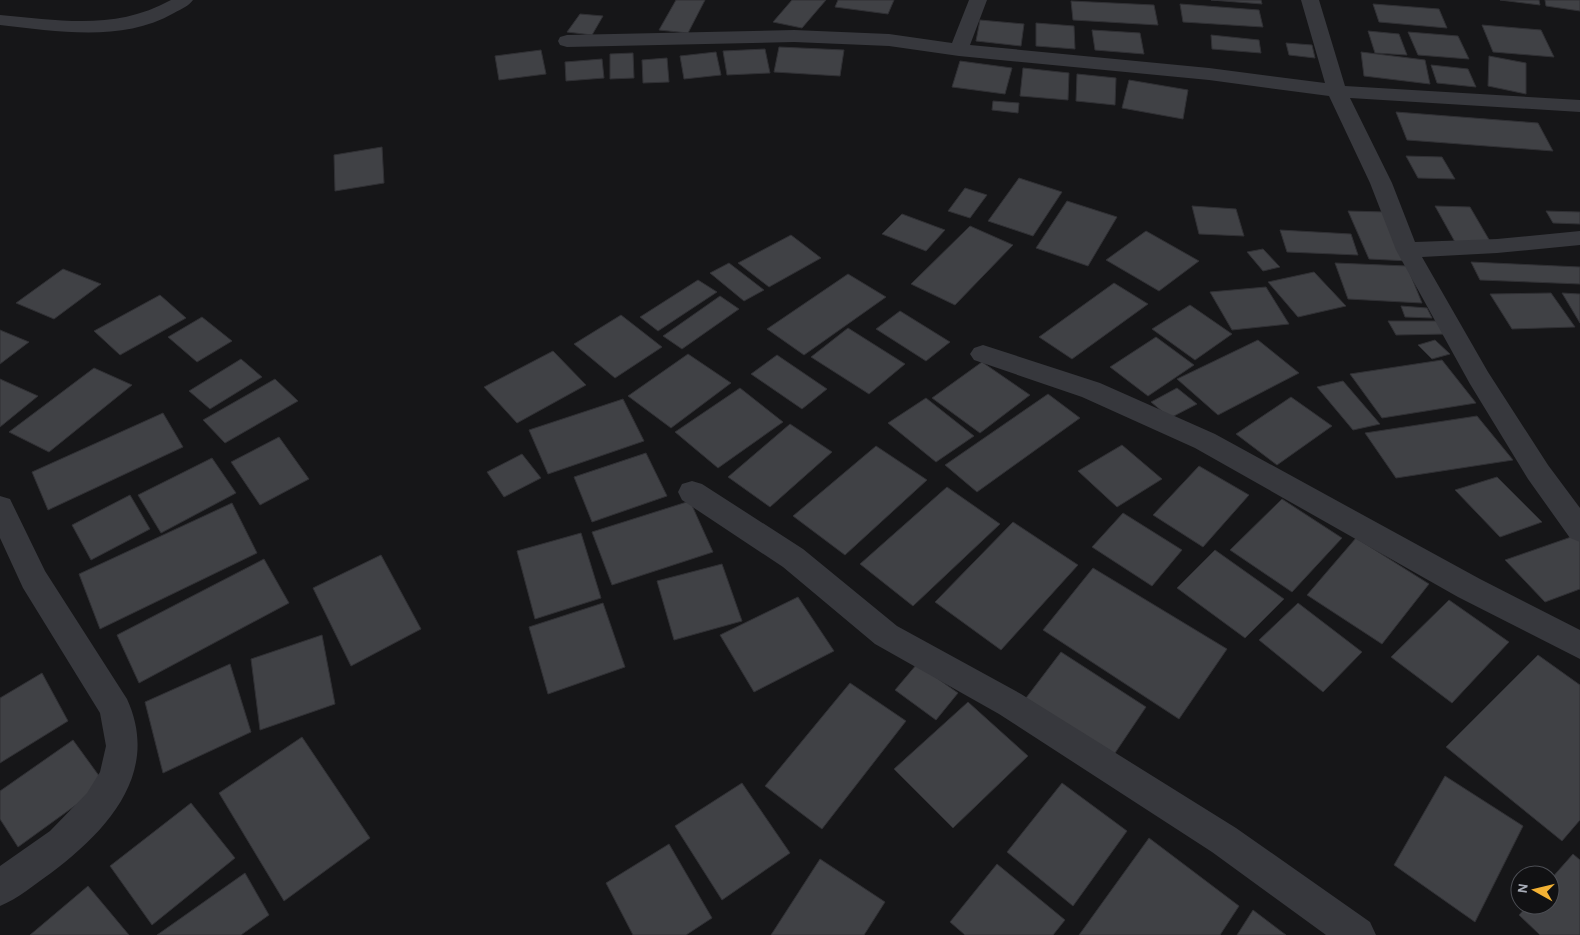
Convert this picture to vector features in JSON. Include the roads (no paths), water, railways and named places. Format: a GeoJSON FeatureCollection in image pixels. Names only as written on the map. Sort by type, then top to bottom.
{"type":"FeatureCollection","features":[{"type":"Feature","properties":{"kind":"street"},"geometry":{"type":"LineString","coordinates":[[0,20],[105,28],[138,21],[165,12],[184,0]]}},
{"type":"Feature","properties":{"kind":"street"},"geometry":{"type":"LineString","coordinates":[[958,50],[978,0]]}},
{"type":"Feature","properties":{"kind":"street"},"geometry":{"type":"LineString","coordinates":[[1310,0],[1321,41],[1338,90],[1381,183],[1408,250],[1479,378],[1538,472],[1580,530]]}},
{"type":"Feature","properties":{"kind":"street"},"geometry":{"type":"LineString","coordinates":[[567,41],[794,36],[889,40],[958,50],[1209,74],[1338,90],[1580,106]]}},
{"type":"Feature","properties":{"kind":"street"},"geometry":{"type":"LineString","coordinates":[[1408,250],[1497,246],[1580,238]]}},
{"type":"Feature","properties":{"kind":"street"},"geometry":{"type":"LineString","coordinates":[[983,354],[1091,390],[1205,441],[1469,588],[1580,644]]}},
{"type":"Feature","properties":{"kind":"street"},"geometry":{"type":"LineString","coordinates":[[692,492],[793,558],[886,635],[1035,720],[1224,840],[1357,935]]}},
{"type":"Feature","properties":{"kind":"street"},"geometry":{"type":"LineString","coordinates":[[0,507],[34,579],[116,709],[123,746],[116,778],[99,805],[62,843],[0,888]]}}]}
